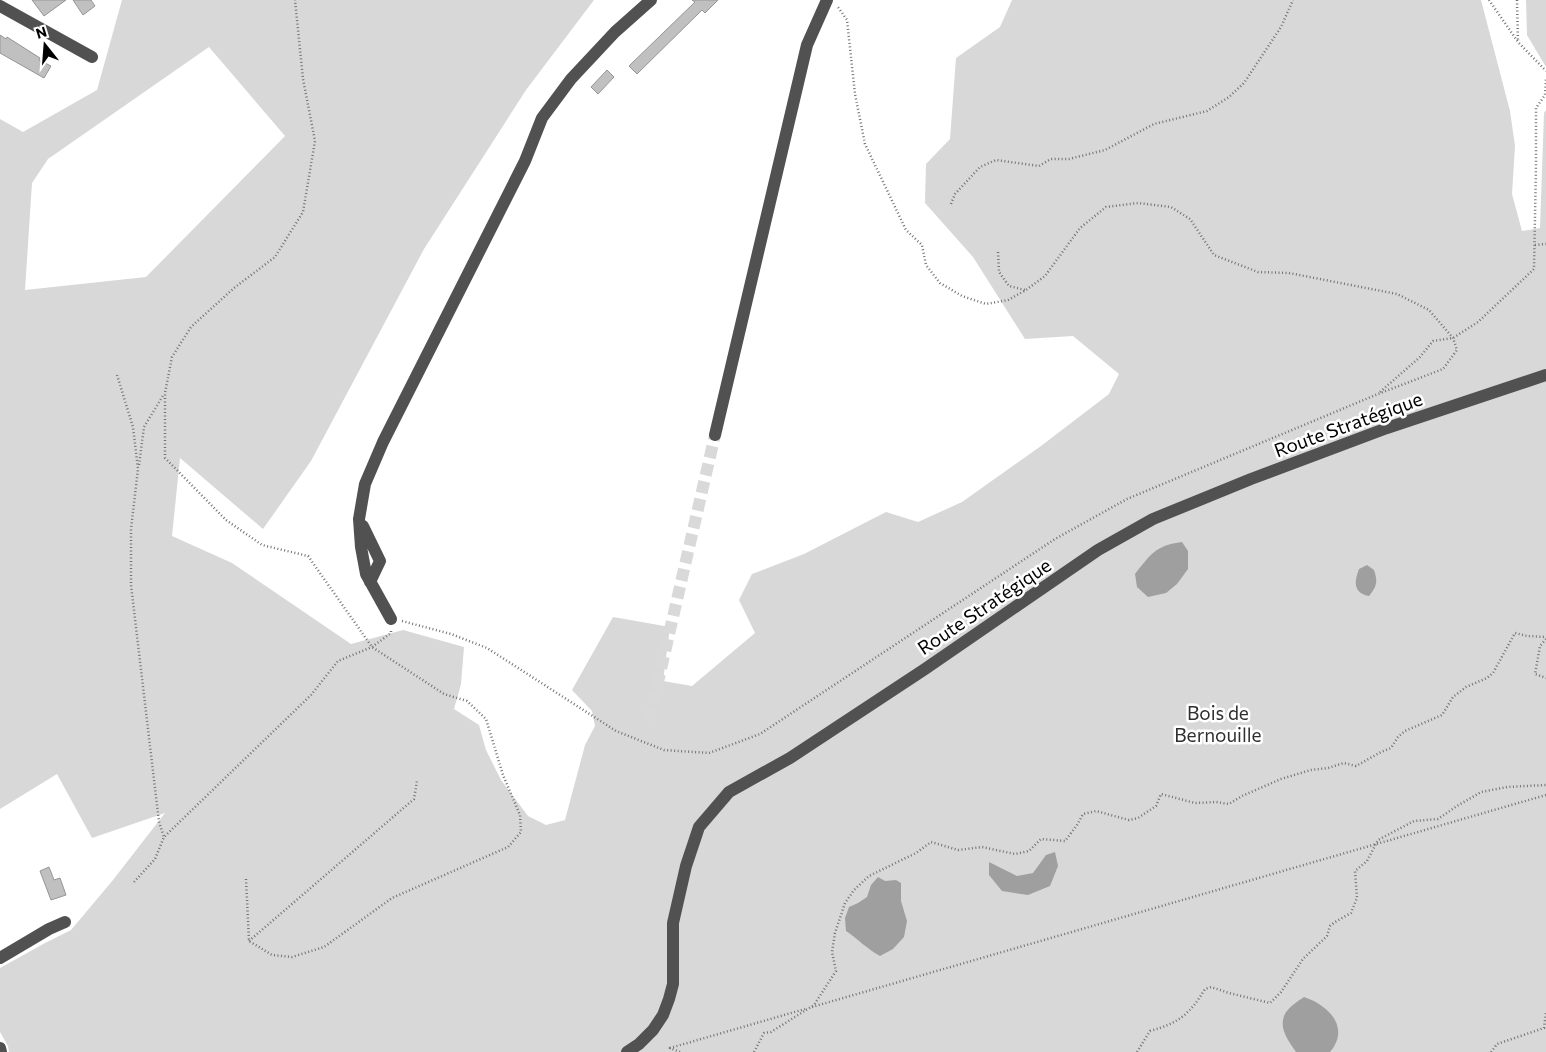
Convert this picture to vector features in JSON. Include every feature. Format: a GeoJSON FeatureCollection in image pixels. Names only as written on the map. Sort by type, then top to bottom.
{"type":"FeatureCollection","features":[{"type":"Feature","properties":{"kind":"street"},"geometry":{"type":"LineString","coordinates":[[391,618],[366,574],[361,547],[359,519],[365,484],[383,442],[525,161],[542,118],[571,79],[615,32],[650,0]]}},
{"type":"Feature","properties":{"kind":"street"},"geometry":{"type":"LineString","coordinates":[[716,435],[807,45],[828,0]]}},
{"type":"Feature","properties":{"kind":"street"},"geometry":{"type":"LineString","coordinates":[[0,6],[92,57]]}},
{"type":"Feature","properties":{"kind":"street","name":"Route Stratégique"},"geometry":{"type":"LineString","coordinates":[[627,1052],[639,1044],[653,1030],[663,1015],[669,1000],[673,984],[673,923],[686,866],[699,827],[729,792],[790,758],[925,669],[1098,550],[1153,519],[1251,479],[1369,435],[1546,375]]}},
{"type":"Feature","properties":{"kind":"street"},"geometry":{"type":"LineString","coordinates":[[0,958],[49,929],[65,922]]}},
{"type":"Feature","properties":{"kind":"street"},"geometry":{"type":"LineString","coordinates":[[0,1048],[1,1052]]}},
{"type":"Feature","properties":{"kind":"path"},"geometry":{"type":"LineString","coordinates":[[249,941],[272,955],[292,957],[324,947],[392,898],[508,846],[521,832],[520,815],[503,775],[486,719],[467,701],[444,694],[372,647],[308,556],[262,545],[226,520],[165,458],[165,393],[172,357],[191,327],[234,288],[275,257],[303,212],[315,142],[303,79],[295,0]]}},
{"type":"Feature","properties":{"kind":"path"},"geometry":{"type":"LineString","coordinates":[[134,882],[155,859],[164,837],[311,695],[338,661],[372,647],[392,633],[391,618],[451,634],[487,648],[616,731],[664,750],[709,753],[760,734],[1055,539],[1127,499],[1378,394],[1443,369],[1457,350],[1453,338],[1428,310],[1397,294],[1289,273],[1258,272],[1214,255],[1190,219],[1171,207],[1138,203],[1106,207],[1080,228],[1045,276],[1008,300],[986,304],[962,296],[940,283],[926,265],[922,245],[906,230],[865,144],[855,94],[847,20],[834,0]]}},
{"type":"Feature","properties":{"kind":"path"},"geometry":{"type":"LineString","coordinates":[[951,204],[954,194],[980,166],[996,160],[1038,166],[1051,159],[1070,159],[1105,150],[1154,124],[1207,111],[1230,97],[1244,83],[1281,27],[1293,0]]}},
{"type":"Feature","properties":{"kind":"path"},"geometry":{"type":"LineString","coordinates":[[1489,0],[1518,42],[1546,71]]}},
{"type":"Feature","properties":{"kind":"path"},"geometry":{"type":"LineString","coordinates":[[1517,0],[1518,42]]}},
{"type":"Feature","properties":{"kind":"path"},"geometry":{"type":"LineString","coordinates":[[1378,394],[1420,357],[1433,341],[1453,338],[1478,322],[1534,269],[1536,108],[1545,95],[1546,79]]}},
{"type":"Feature","properties":{"kind":"path"},"geometry":{"type":"LineString","coordinates":[[1535,245],[1546,244]]}},
{"type":"Feature","properties":{"kind":"path"},"geometry":{"type":"LineString","coordinates":[[998,252],[999,272],[1004,279],[1010,286],[1026,290]]}},
{"type":"Feature","properties":{"kind":"path"},"geometry":{"type":"LineString","coordinates":[[117,375],[133,427],[138,469]]}},
{"type":"Feature","properties":{"kind":"path"},"geometry":{"type":"LineString","coordinates":[[164,837],[159,822],[131,585],[130,528],[144,427],[165,393]]}},
{"type":"Feature","properties":{"kind":"path"},"geometry":{"type":"LineString","coordinates":[[754,1052],[764,1033],[771,1032],[814,1005],[836,971],[832,952],[835,933],[845,903],[854,890],[869,876],[916,853],[931,842],[958,850],[982,847],[1015,854],[1029,851],[1041,839],[1065,841],[1083,814],[1096,811],[1129,820],[1138,818],[1156,806],[1161,794],[1195,803],[1216,802],[1229,804],[1242,796],[1281,779],[1304,772],[1344,763],[1356,766],[1391,748],[1398,737],[1405,731],[1442,715],[1453,697],[1466,687],[1493,673],[1516,633],[1546,638]]}},
{"type":"Feature","properties":{"kind":"path"},"geometry":{"type":"LineString","coordinates":[[1546,638],[1540,646],[1535,674],[1546,678]]}},
{"type":"Feature","properties":{"kind":"path"},"geometry":{"type":"LineString","coordinates":[[249,941],[414,800],[417,782]]}},
{"type":"Feature","properties":{"kind":"path"},"geometry":{"type":"LineString","coordinates":[[1137,1052],[1150,1031],[1167,1026],[1182,1018],[1196,1005],[1205,989],[1211,987],[1270,1003],[1281,992],[1303,960],[1327,936],[1330,926],[1351,913],[1357,898],[1355,871],[1367,861],[1378,840],[1414,821],[1438,819],[1481,792],[1507,787],[1546,785]]}},
{"type":"Feature","properties":{"kind":"path"},"geometry":{"type":"LineString","coordinates":[[680,1052],[670,1048],[1546,795]]}},
{"type":"Feature","properties":{"kind":"path"},"geometry":{"type":"LineString","coordinates":[[246,879],[249,941]]}},
{"type":"Feature","properties":{"kind":"path"},"geometry":{"type":"LineString","coordinates":[[1491,1052],[1497,1044],[1544,1028],[1546,1013]]}},
{"type":"Feature","properties":{"kind":"green space","name":"Bois de Bernouille"},"geometry":{"type":"Polygon","coordinates":[[[122,0],[594,0],[526,90],[424,249],[311,461],[263,529],[180,458],[172,536],[232,563],[351,644],[403,630],[464,647],[461,684],[454,709],[479,725],[486,750],[501,780],[528,816],[546,825],[565,820],[585,745],[595,726],[592,711],[572,690],[613,617],[670,627],[663,681],[692,686],[755,633],[739,600],[752,574],[804,554],[886,512],[918,522],[962,502],[1041,446],[1109,394],[1119,374],[1073,336],[1025,339],[973,257],[925,203],[926,164],[950,139],[956,58],[1000,27],[1012,0],[1481,0],[1510,111],[1515,146],[1512,194],[1522,231],[1540,228],[1544,113],[1546,110],[1546,1052],[9,1052],[8,1046],[0,1032],[0,968],[71,930],[165,813],[92,838],[57,774],[0,809],[0,119],[23,132],[97,90],[122,0]],[[209,47],[48,159],[32,183],[25,290],[146,277],[285,136],[209,47]]]}},
{"type":"Feature","properties":{"kind":"green space"},"geometry":{"type":"Polygon","coordinates":[[[1526,0],[1546,0],[1546,67],[1527,35],[1526,0]]]}},
{"type":"Feature","properties":{"kind":"shaded area"},"geometry":{"type":"Polygon","coordinates":[[[1182,542],[1188,551],[1188,569],[1177,584],[1166,593],[1148,597],[1137,587],[1135,574],[1154,552],[1173,543],[1182,542]]]}},
{"type":"Feature","properties":{"kind":"shaded area"},"geometry":{"type":"Polygon","coordinates":[[[1367,565],[1374,570],[1376,578],[1375,587],[1369,596],[1357,590],[1356,586],[1359,569],[1367,565]]]}},
{"type":"Feature","properties":{"kind":"shaded area"},"geometry":{"type":"Polygon","coordinates":[[[1055,852],[1058,866],[1050,886],[1028,895],[1002,891],[989,875],[989,862],[1017,876],[1033,873],[1046,855],[1055,852]]]}},
{"type":"Feature","properties":{"kind":"shaded area"},"geometry":{"type":"Polygon","coordinates":[[[878,877],[885,881],[896,880],[901,883],[901,901],[907,921],[904,937],[893,949],[880,956],[846,931],[845,918],[849,907],[867,897],[871,885],[878,877]]]}},
{"type":"Feature","properties":{"kind":"shaded area"},"geometry":{"type":"Polygon","coordinates":[[[1304,997],[1321,1005],[1334,1018],[1338,1034],[1336,1043],[1330,1052],[1296,1052],[1290,1044],[1283,1026],[1284,1016],[1290,1008],[1304,997]]]}},
{"type":"Feature","properties":{"kind":"building"},"geometry":{"type":"Polygon","coordinates":[[[32,0],[66,0],[44,16],[32,0]]]}},
{"type":"Feature","properties":{"kind":"building"},"geometry":{"type":"Polygon","coordinates":[[[73,0],[91,0],[95,6],[83,15],[73,0]]]}},
{"type":"Feature","properties":{"kind":"building"},"geometry":{"type":"Polygon","coordinates":[[[692,0],[718,0],[705,13],[702,10],[637,74],[629,66],[695,2],[692,0]]]}},
{"type":"Feature","properties":{"kind":"building"},"geometry":{"type":"Polygon","coordinates":[[[0,35],[6,39],[7,37],[40,58],[39,60],[51,66],[44,78],[0,53],[0,35]]]}},
{"type":"Feature","properties":{"kind":"building"},"geometry":{"type":"Polygon","coordinates":[[[607,70],[614,77],[598,94],[591,87],[607,70]]]}},
{"type":"Feature","properties":{"kind":"building"},"geometry":{"type":"Polygon","coordinates":[[[49,867],[54,880],[60,878],[66,895],[51,900],[40,871],[49,867]]]}},
{"type":"Feature","properties":{"kind":"tunnel"},"geometry":{"type":"LineString","coordinates":[[649,721],[715,435]]}}]}
